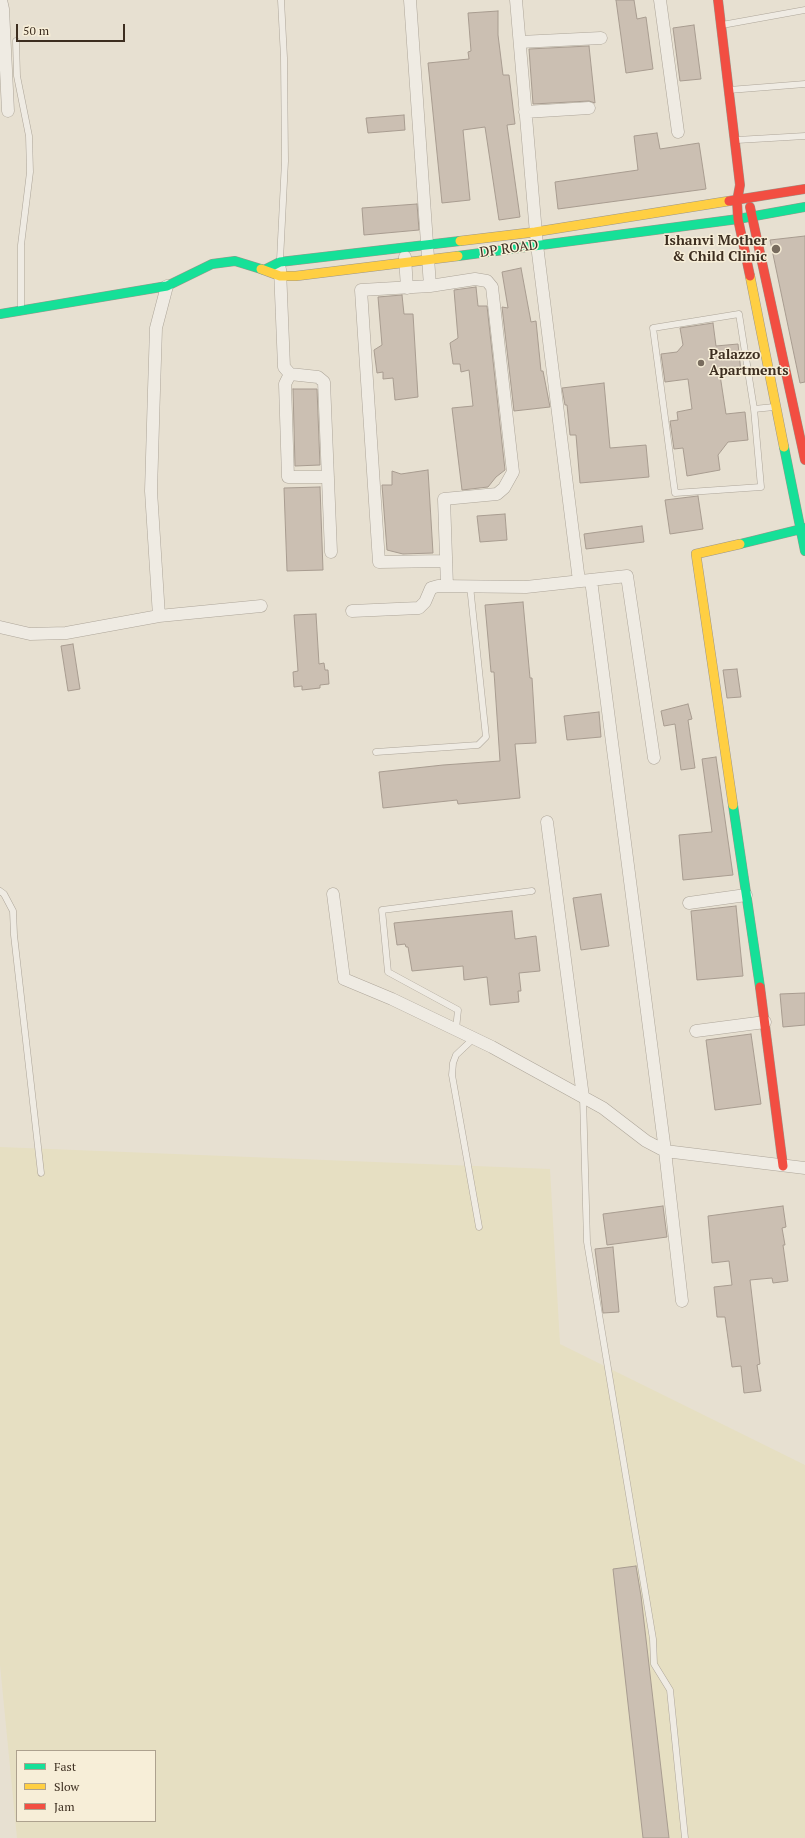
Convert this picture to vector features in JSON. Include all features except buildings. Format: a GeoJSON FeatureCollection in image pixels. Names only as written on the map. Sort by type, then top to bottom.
{"type":"FeatureCollection","features":[{"type":"Feature","properties":{"kind":"street"},"geometry":{"type":"LineString","coordinates":[[1,0],[3,9],[8,111]]}},
{"type":"Feature","properties":{"kind":"street"},"geometry":{"type":"LineString","coordinates":[[410,0],[430,286]]}},
{"type":"Feature","properties":{"kind":"street"},"geometry":{"type":"LineString","coordinates":[[516,0],[529,112],[535,232],[579,581]]}},
{"type":"Feature","properties":{"kind":"street"},"geometry":{"type":"LineString","coordinates":[[660,0],[678,132]]}},
{"type":"Feature","properties":{"kind":"street"},"geometry":{"type":"LineString","coordinates":[[718,0],[727,90],[740,185],[737,201],[738,220],[784,406],[805,460]]}},
{"type":"Feature","properties":{"kind":"street"},"geometry":{"type":"LineString","coordinates":[[522,42],[601,38]]}},
{"type":"Feature","properties":{"kind":"street"},"geometry":{"type":"LineString","coordinates":[[522,42],[529,77],[529,112]]}},
{"type":"Feature","properties":{"kind":"street"},"geometry":{"type":"LineString","coordinates":[[529,112],[589,108]]}},
{"type":"Feature","properties":{"kind":"street"},"geometry":{"type":"LineString","coordinates":[[740,185],[748,198],[753,217],[784,406],[805,551]]}},
{"type":"Feature","properties":{"kind":"street","name":"DP ROAD"},"geometry":{"type":"LineString","coordinates":[[264,270],[280,262],[535,232],[805,189]]}},
{"type":"Feature","properties":{"kind":"street","name":"DP ROAD"},"geometry":{"type":"LineString","coordinates":[[264,270],[280,276],[405,264],[537,245],[738,220],[805,207]]}},
{"type":"Feature","properties":{"kind":"street"},"geometry":{"type":"LineString","coordinates":[[404,247],[407,288]]}},
{"type":"Feature","properties":{"kind":"street"},"geometry":{"type":"LineString","coordinates":[[0,314],[167,286],[212,264],[235,261],[250,264],[264,270]]}},
{"type":"Feature","properties":{"kind":"street"},"geometry":{"type":"LineString","coordinates":[[280,262],[284,367],[290,374],[318,377],[324,382],[331,552]]}},
{"type":"Feature","properties":{"kind":"street"},"geometry":{"type":"LineString","coordinates":[[446,561],[379,562],[361,290],[430,286],[475,279],[487,281],[492,287],[513,472],[504,488],[497,494],[444,499],[447,586]]}},
{"type":"Feature","properties":{"kind":"street"},"geometry":{"type":"LineString","coordinates":[[159,616],[151,491],[156,328],[167,286]]}},
{"type":"Feature","properties":{"kind":"street"},"geometry":{"type":"LineString","coordinates":[[290,374],[284,384],[288,477],[328,477]]}},
{"type":"Feature","properties":{"kind":"street"},"geometry":{"type":"LineString","coordinates":[[783,1166],[765,1022],[696,554],[803,529]]}},
{"type":"Feature","properties":{"kind":"street"},"geometry":{"type":"LineString","coordinates":[[352,611],[419,608],[425,602],[431,588],[438,586],[526,587],[627,576],[654,758]]}},
{"type":"Feature","properties":{"kind":"street"},"geometry":{"type":"LineString","coordinates":[[591,580],[665,1151],[682,1301]]}},
{"type":"Feature","properties":{"kind":"street"},"geometry":{"type":"LineString","coordinates":[[0,627],[30,634],[66,633],[159,616],[261,606]]}},
{"type":"Feature","properties":{"kind":"street"},"geometry":{"type":"LineString","coordinates":[[547,822],[583,1097]]}},
{"type":"Feature","properties":{"kind":"street"},"geometry":{"type":"LineString","coordinates":[[333,894],[344,980],[392,999],[474,1038],[603,1108],[646,1141],[665,1151],[805,1168]]}},
{"type":"Feature","properties":{"kind":"street"},"geometry":{"type":"LineString","coordinates":[[689,903],[746,895]]}},
{"type":"Feature","properties":{"kind":"street"},"geometry":{"type":"LineString","coordinates":[[696,1031],[765,1022]]}},
{"type":"Feature","properties":{"kind":"lane"},"geometry":{"type":"LineString","coordinates":[[280,262],[285,161],[284,58],[281,0]]}},
{"type":"Feature","properties":{"kind":"lane"},"geometry":{"type":"LineString","coordinates":[[720,26],[805,10]]}},
{"type":"Feature","properties":{"kind":"lane"},"geometry":{"type":"LineString","coordinates":[[16,41],[17,76],[30,136],[28,202],[21,245],[21,311]]}},
{"type":"Feature","properties":{"kind":"lane"},"geometry":{"type":"LineString","coordinates":[[727,90],[805,84]]}},
{"type":"Feature","properties":{"kind":"lane"},"geometry":{"type":"LineString","coordinates":[[734,140],[805,136]]}},
{"type":"Feature","properties":{"kind":"lane"},"geometry":{"type":"LineString","coordinates":[[739,314],[754,409],[761,487],[675,493],[653,328],[739,314]]}},
{"type":"Feature","properties":{"kind":"lane"},"geometry":{"type":"LineString","coordinates":[[754,409],[784,406]]}},
{"type":"Feature","properties":{"kind":"lane"},"geometry":{"type":"LineString","coordinates":[[376,752],[478,744],[486,737],[470,586]]}},
{"type":"Feature","properties":{"kind":"lane"},"geometry":{"type":"LineString","coordinates":[[0,891],[4,894],[13,911],[14,935],[41,1173]]}},
{"type":"Feature","properties":{"kind":"lane"},"geometry":{"type":"LineString","coordinates":[[456,1029],[458,1010],[388,972],[382,910],[532,892]]}},
{"type":"Feature","properties":{"kind":"lane"},"geometry":{"type":"LineString","coordinates":[[474,1038],[456,1055],[453,1063],[452,1075],[479,1227]]}},
{"type":"Feature","properties":{"kind":"lane"},"geometry":{"type":"LineString","coordinates":[[583,1097],[587,1242],[653,1639],[654,1664],[670,1690],[685,1838]]}},
{"type":"Feature","properties":{"kind":"shaded area"},"geometry":{"type":"Polygon","coordinates":[[[0,1147],[550,1169],[560,1344],[805,1465],[805,1838],[17,1838],[0,1665],[0,1147]]]}},
{"type":"Feature","properties":{"kind":"traffic: fast"},"geometry":{"type":"LineString","coordinates":[[458,256],[738,219],[805,207]]}},
{"type":"Feature","properties":{"kind":"traffic: fast"},"geometry":{"type":"LineString","coordinates":[[264,270],[280,262],[460,241]]}},
{"type":"Feature","properties":{"kind":"traffic: fast"},"geometry":{"type":"LineString","coordinates":[[0,314],[167,286],[212,264],[235,261],[261,269]]}},
{"type":"Feature","properties":{"kind":"traffic: fast"},"geometry":{"type":"LineString","coordinates":[[784,447],[805,551]]}},
{"type":"Feature","properties":{"kind":"traffic: fast"},"geometry":{"type":"LineString","coordinates":[[740,544],[805,528]]}},
{"type":"Feature","properties":{"kind":"traffic: fast"},"geometry":{"type":"LineString","coordinates":[[733,805],[760,987]]}},
{"type":"Feature","properties":{"kind":"traffic: slow"},"geometry":{"type":"LineString","coordinates":[[460,241],[535,232],[729,201]]}},
{"type":"Feature","properties":{"kind":"traffic: slow"},"geometry":{"type":"LineString","coordinates":[[261,269],[280,276],[296,276],[458,256]]}},
{"type":"Feature","properties":{"kind":"traffic: slow"},"geometry":{"type":"LineString","coordinates":[[750,276],[784,447]]}},
{"type":"Feature","properties":{"kind":"traffic: slow"},"geometry":{"type":"LineString","coordinates":[[733,805],[696,554],[740,544]]}},
{"type":"Feature","properties":{"kind":"traffic: jam"},"geometry":{"type":"LineString","coordinates":[[718,0],[740,185],[737,201],[738,219],[750,276]]}},
{"type":"Feature","properties":{"kind":"traffic: jam"},"geometry":{"type":"LineString","coordinates":[[729,201],[805,189]]}},
{"type":"Feature","properties":{"kind":"traffic: jam"},"geometry":{"type":"LineString","coordinates":[[750,207],[805,460]]}},
{"type":"Feature","properties":{"kind":"traffic: jam"},"geometry":{"type":"LineString","coordinates":[[760,987],[783,1166]]}},
{"type":"Feature","properties":{"kind":"place","name":"Ishanvi Mother & Child Clinic"},"geometry":{"type":"Point","coordinates":[776,249]}},
{"type":"Feature","properties":{"kind":"place","name":"Palazzo Apartments"},"geometry":{"type":"Point","coordinates":[701,363]}}]}
